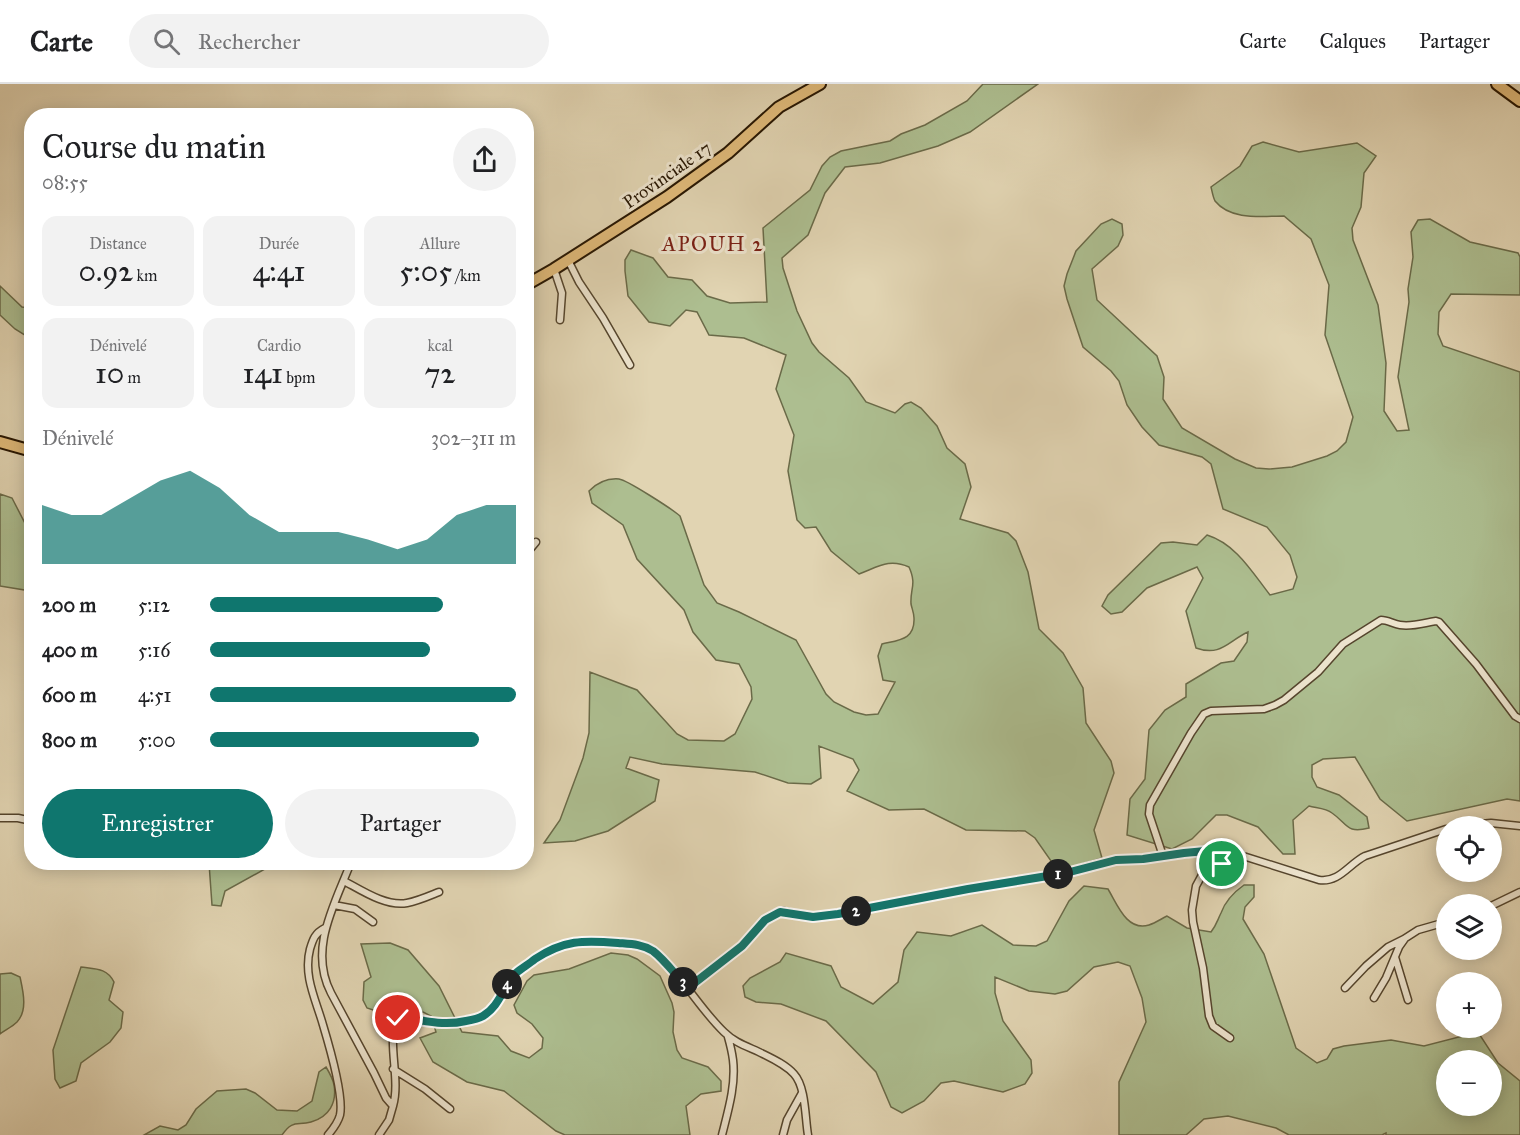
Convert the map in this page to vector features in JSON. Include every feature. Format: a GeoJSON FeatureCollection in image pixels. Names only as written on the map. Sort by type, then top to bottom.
{"type":"FeatureCollection","features":[{"type":"Feature","properties":{"kind":"main road","name":"Provinciale 17"},"geometry":{"type":"LineString","coordinates":[[534,280],[667,197],[728,153],[780,107],[820,84]]}},
{"type":"Feature","properties":{"kind":"main road"},"geometry":{"type":"LineString","coordinates":[[1497,84],[1520,101]]}},
{"type":"Feature","properties":{"kind":"main road"},"geometry":{"type":"LineString","coordinates":[[0,442],[24,449]]}},
{"type":"Feature","properties":{"kind":"street"},"geometry":{"type":"LineString","coordinates":[[568,260],[630,365]]}},
{"type":"Feature","properties":{"kind":"street"},"geometry":{"type":"LineString","coordinates":[[554,269],[562,292],[560,320]]}},
{"type":"Feature","properties":{"kind":"street"},"geometry":{"type":"LineString","coordinates":[[1163,856],[1149,814],[1150,805],[1204,714],[1211,711],[1264,709],[1275,705],[1318,672],[1343,644],[1381,620],[1412,626],[1439,622],[1476,664],[1515,716],[1520,718]]}},
{"type":"Feature","properties":{"kind":"street"},"geometry":{"type":"LineString","coordinates":[[0,818],[24,819]]}},
{"type":"Feature","properties":{"kind":"street"},"geometry":{"type":"LineString","coordinates":[[1502,824],[1520,826]]}},
{"type":"Feature","properties":{"kind":"street"},"geometry":{"type":"LineString","coordinates":[[688,988],[742,946],[765,920],[780,912],[805,916],[826,916],[1066,873],[1116,860],[1216,850],[1325,881],[1342,874],[1365,856],[1436,833]]}},
{"type":"Feature","properties":{"kind":"street"},"geometry":{"type":"LineString","coordinates":[[1230,1038],[1214,1026],[1209,1016],[1192,910],[1196,886],[1202,875],[1240,855]]}},
{"type":"Feature","properties":{"kind":"street"},"geometry":{"type":"LineString","coordinates":[[348,870],[325,928],[321,961],[326,985],[386,1098],[393,1106]]}},
{"type":"Feature","properties":{"kind":"street"},"geometry":{"type":"LineString","coordinates":[[344,881],[385,901],[402,904],[439,892]]}},
{"type":"Feature","properties":{"kind":"street"},"geometry":{"type":"LineString","coordinates":[[1502,901],[1520,892]]}},
{"type":"Feature","properties":{"kind":"street"},"geometry":{"type":"LineString","coordinates":[[334,905],[355,909],[373,922]]}},
{"type":"Feature","properties":{"kind":"street"},"geometry":{"type":"LineString","coordinates":[[1345,988],[1388,947],[1424,927],[1436,924]]}},
{"type":"Feature","properties":{"kind":"street"},"geometry":{"type":"LineString","coordinates":[[325,928],[314,936],[308,957],[308,969],[312,993],[323,1024],[339,1091],[339,1118],[328,1135]]}},
{"type":"Feature","properties":{"kind":"street"},"geometry":{"type":"LineString","coordinates":[[1374,998],[1404,939]]}},
{"type":"Feature","properties":{"kind":"street"},"geometry":{"type":"LineString","coordinates":[[379,1135],[389,1120],[393,1106],[395,1089],[392,1052],[394,1027],[398,1018],[443,1024],[482,1017],[499,1000],[518,971],[548,950],[569,942],[580,941],[643,946],[654,952],[688,988],[728,1037],[771,1058],[796,1075],[802,1093],[808,1135]]}},
{"type":"Feature","properties":{"kind":"street"},"geometry":{"type":"LineString","coordinates":[[1395,956],[1408,1000]]}},
{"type":"Feature","properties":{"kind":"street"},"geometry":{"type":"LineString","coordinates":[[722,1135],[729,1110],[733,1080],[733,1061],[728,1037]]}},
{"type":"Feature","properties":{"kind":"street"},"geometry":{"type":"LineString","coordinates":[[393,1069],[425,1089],[450,1109]]}},
{"type":"Feature","properties":{"kind":"street"},"geometry":{"type":"LineString","coordinates":[[783,1135],[787,1120],[802,1093]]}},
{"type":"Feature","properties":{"kind":"green space"},"geometry":{"type":"Polygon","coordinates":[[[983,84],[1038,84],[970,132],[938,146],[880,163],[845,167],[825,193],[808,235],[782,258],[783,268],[797,311],[812,343],[819,352],[849,378],[866,402],[895,413],[911,402],[921,408],[937,426],[947,448],[965,464],[971,487],[960,519],[1008,533],[1016,541],[1028,572],[1039,629],[1063,653],[1083,688],[1086,723],[1111,761],[1114,773],[1094,830],[1102,858],[1058,871],[1035,838],[1025,831],[966,830],[924,809],[889,810],[847,791],[859,770],[853,759],[819,746],[821,778],[811,784],[788,783],[755,772],[662,764],[630,757],[626,768],[659,780],[655,801],[608,831],[575,841],[544,843],[560,820],[583,758],[589,733],[590,672],[637,690],[677,734],[688,740],[724,741],[735,734],[752,699],[751,687],[739,664],[716,660],[693,632],[684,610],[637,559],[623,525],[592,503],[589,491],[602,482],[610,479],[624,481],[650,495],[680,516],[704,585],[717,603],[796,640],[826,694],[834,702],[854,712],[866,715],[878,714],[895,682],[883,680],[878,656],[882,644],[905,638],[914,625],[911,604],[913,578],[909,567],[889,563],[859,574],[831,551],[816,527],[805,528],[797,520],[788,471],[794,435],[776,389],[786,355],[744,338],[709,335],[697,312],[686,310],[670,326],[649,322],[628,296],[625,260],[631,250],[653,258],[668,277],[692,280],[707,296],[730,303],[767,302],[763,228],[810,190],[822,166],[830,157],[841,151],[890,141],[925,125],[967,101],[983,84]]]}},
{"type":"Feature","properties":{"kind":"green space"},"geometry":{"type":"Polygon","coordinates":[[[1263,142],[1299,152],[1357,143],[1376,156],[1364,173],[1361,207],[1352,228],[1353,240],[1378,305],[1386,363],[1384,411],[1397,431],[1409,430],[1398,377],[1409,302],[1408,289],[1413,257],[1411,232],[1418,220],[1430,219],[1470,242],[1518,253],[1520,257],[1520,295],[1451,294],[1439,312],[1438,334],[1443,346],[1520,372],[1520,801],[1507,799],[1407,821],[1380,799],[1355,757],[1323,759],[1312,765],[1312,777],[1317,787],[1339,795],[1367,817],[1369,828],[1351,829],[1330,811],[1309,806],[1293,820],[1295,854],[1283,854],[1258,827],[1227,815],[1216,815],[1192,839],[1172,849],[1127,835],[1130,799],[1145,779],[1149,730],[1165,710],[1186,697],[1186,684],[1221,663],[1234,661],[1247,642],[1248,632],[1224,647],[1212,651],[1196,648],[1186,611],[1203,578],[1197,567],[1147,588],[1122,612],[1111,614],[1102,606],[1108,595],[1161,543],[1197,545],[1207,535],[1227,545],[1235,552],[1270,595],[1293,589],[1297,577],[1290,555],[1267,527],[1223,509],[1211,464],[1202,457],[1159,445],[1142,427],[1127,405],[1119,381],[1083,347],[1064,286],[1076,251],[1101,224],[1112,219],[1122,224],[1123,235],[1118,246],[1092,269],[1097,300],[1157,356],[1164,377],[1163,399],[1182,428],[1235,459],[1256,468],[1292,467],[1337,451],[1346,442],[1353,417],[1325,335],[1329,285],[1311,239],[1284,216],[1257,217],[1230,212],[1215,201],[1212,192],[1211,187],[1240,166],[1252,146],[1263,142]]]}},
{"type":"Feature","properties":{"kind":"green space"},"geometry":{"type":"Polygon","coordinates":[[[0,286],[24,307],[24,335],[15,329],[0,315],[0,286]]]}},
{"type":"Feature","properties":{"kind":"green space"},"geometry":{"type":"Polygon","coordinates":[[[0,494],[12,498],[24,521],[24,590],[0,586],[0,494]]]}},
{"type":"Feature","properties":{"kind":"green space"},"geometry":{"type":"Polygon","coordinates":[[[210,870],[263,870],[225,891],[221,906],[212,905],[210,870]]]}},
{"type":"Feature","properties":{"kind":"green space"},"geometry":{"type":"Polygon","coordinates":[[[1244,885],[1254,885],[1254,897],[1245,907],[1243,919],[1264,954],[1296,1048],[1317,1063],[1327,1059],[1333,1049],[1344,1046],[1391,1040],[1424,1046],[1455,1038],[1482,1038],[1490,1050],[1436,1050],[1436,1116],[1502,1116],[1502,1066],[1520,1081],[1520,1135],[1386,1135],[1386,1133],[1382,1135],[1289,1135],[1276,1128],[1228,1116],[1204,1119],[1186,1135],[1119,1135],[1119,1082],[1146,1022],[1142,998],[1130,966],[1118,962],[1094,967],[1067,991],[1055,994],[1029,991],[995,977],[995,993],[1003,1021],[1031,1060],[1032,1073],[1025,1084],[1003,1092],[954,1081],[941,1083],[924,1101],[902,1113],[891,1107],[876,1072],[826,1021],[781,1004],[756,1002],[745,997],[743,986],[750,978],[780,962],[786,953],[831,966],[841,987],[873,1004],[898,982],[904,950],[917,932],[951,936],[982,925],[1013,945],[1036,946],[1047,941],[1069,901],[1084,886],[1108,889],[1119,909],[1129,921],[1135,924],[1149,925],[1167,916],[1187,928],[1211,932],[1233,894],[1244,885]]]}},
{"type":"Feature","properties":{"kind":"green space"},"geometry":{"type":"Polygon","coordinates":[[[390,943],[408,950],[439,986],[462,1032],[498,1036],[511,1051],[529,1058],[542,1048],[543,1038],[532,1024],[517,1013],[514,1005],[527,981],[534,975],[569,969],[611,953],[628,955],[637,959],[660,976],[672,1003],[673,1032],[677,1050],[682,1058],[708,1067],[721,1081],[721,1091],[701,1094],[686,1106],[690,1135],[565,1135],[556,1131],[504,1091],[467,1082],[433,1062],[420,1038],[436,1032],[431,1016],[423,1012],[385,1014],[367,1008],[363,1000],[364,982],[371,977],[361,944],[390,943]]]}},
{"type":"Feature","properties":{"kind":"green space"},"geometry":{"type":"Polygon","coordinates":[[[81,967],[100,970],[111,977],[114,982],[109,1000],[123,1012],[121,1028],[110,1042],[81,1063],[76,1081],[60,1088],[55,1079],[53,1050],[81,967]]]}},
{"type":"Feature","properties":{"kind":"green space"},"geometry":{"type":"Polygon","coordinates":[[[11,973],[20,977],[23,1012],[17,1022],[0,1034],[0,974],[11,973]]]}},
{"type":"Feature","properties":{"kind":"green space"},"geometry":{"type":"Polygon","coordinates":[[[326,1067],[332,1078],[335,1092],[333,1103],[327,1113],[317,1120],[292,1125],[282,1135],[144,1135],[160,1126],[178,1130],[186,1125],[196,1109],[217,1091],[246,1089],[277,1110],[297,1111],[312,1101],[319,1072],[326,1067]]]}},
{"type":"Feature","properties":{"kind":"district","name":"APOUH 2"},"geometry":{"type":"Point","coordinates":[713,244]}},
{"type":"Feature","properties":{"kind":"route"},"geometry":{"type":"LineString","coordinates":[[398,1018],[443,1024],[482,1017],[499,1000],[518,971],[548,950],[569,942],[612,942],[643,946],[654,952],[688,988],[742,946],[765,920],[780,912],[813,917],[826,916],[1066,873],[1116,860],[1216,850],[1240,855],[1222,864]]}}]}
